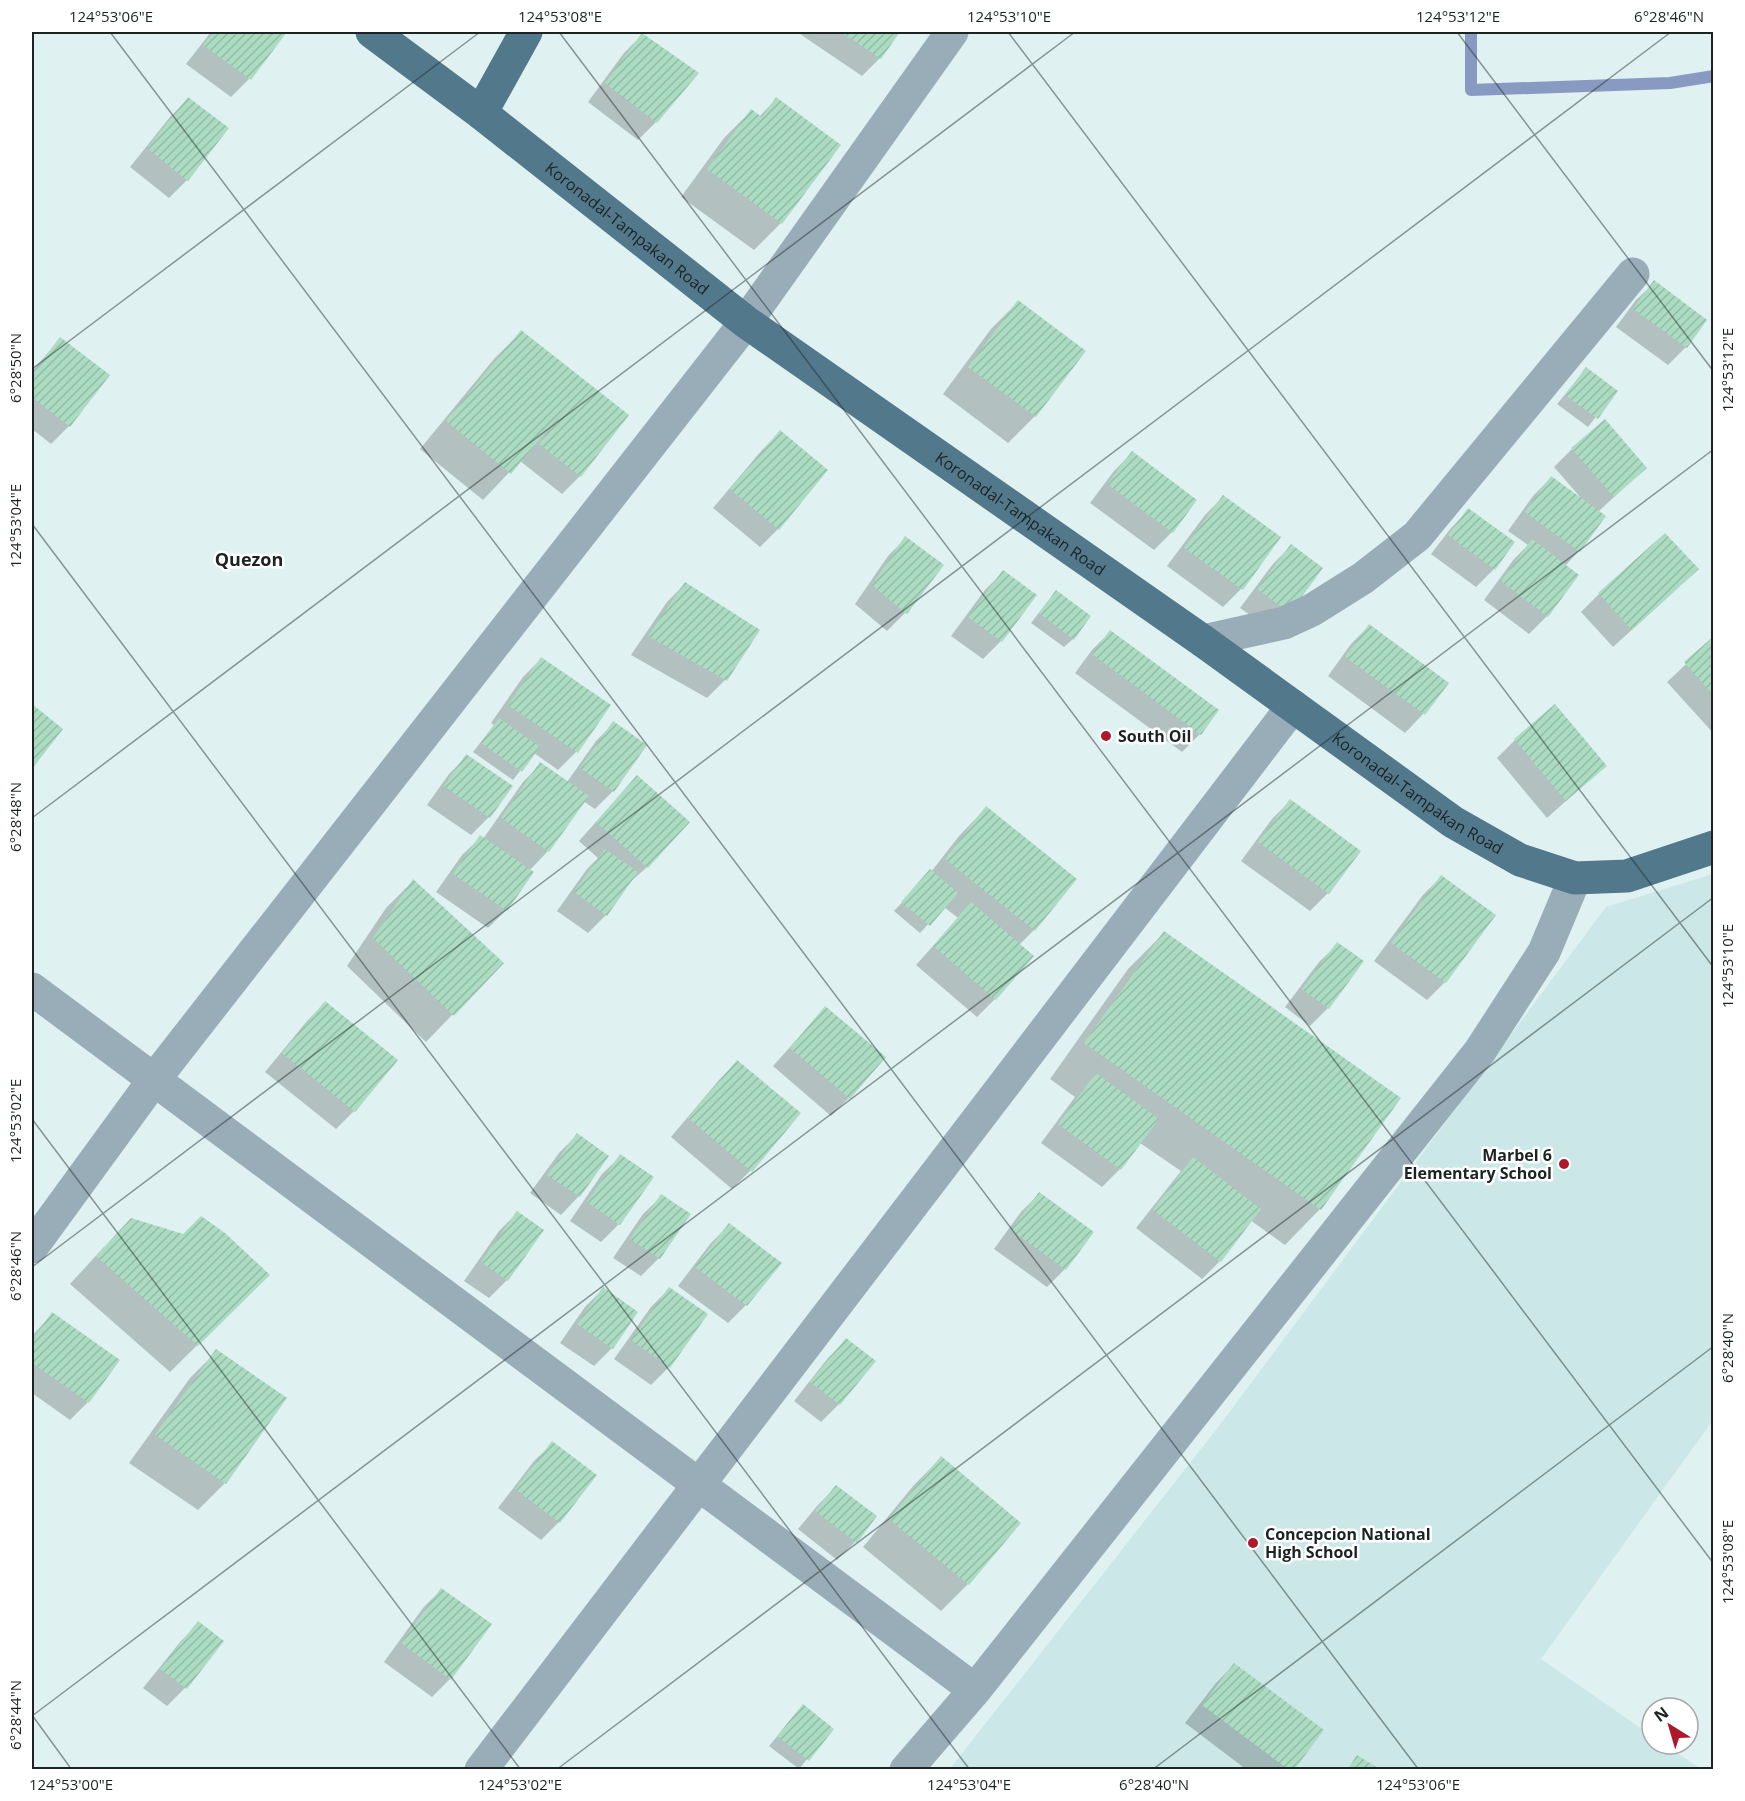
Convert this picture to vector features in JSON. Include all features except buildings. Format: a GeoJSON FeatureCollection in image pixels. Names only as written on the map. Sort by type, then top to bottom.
{"type":"FeatureCollection","features":[{"type":"Feature","properties":{"kind":"main road","name":"Koronadal-Tampakan Road"},"geometry":{"type":"LineString","coordinates":[[372,32],[482,113],[746,322],[1203,641],[1453,822],[1520,860],[1575,878],[1627,876],[1713,847]]}},
{"type":"Feature","properties":{"kind":"main road"},"geometry":{"type":"LineString","coordinates":[[482,113],[526,32]]}},
{"type":"Feature","properties":{"kind":"street"},"geometry":{"type":"LineString","coordinates":[[32,1246],[153,1081],[746,322],[952,32]]}},
{"type":"Feature","properties":{"kind":"street"},"geometry":{"type":"LineString","coordinates":[[1203,641],[1284,623],[1312,610],[1363,578],[1416,536],[1633,274]]}},
{"type":"Feature","properties":{"kind":"street"},"geometry":{"type":"LineString","coordinates":[[481,1770],[1293,706]]}},
{"type":"Feature","properties":{"kind":"street"},"geometry":{"type":"LineString","coordinates":[[906,1770],[975,1690],[1480,1051],[1544,952],[1575,878]]}},
{"type":"Feature","properties":{"kind":"street"},"geometry":{"type":"LineString","coordinates":[[32,989],[975,1690]]}},
{"type":"Feature","properties":{"kind":"shaded area","name":"Marbel 6 Elementary School"},"geometry":{"type":"Polygon","coordinates":[[[1713,874],[1713,1420],[1541,1659],[1640,1728],[1640,1756],[1682,1756],[1701,1769],[949,1770],[1219,1426],[1606,907],[1713,874]]]}},
{"type":"Feature","properties":{"kind":"waterway"},"geometry":{"type":"LineString","coordinates":[[1471,32],[1471,90],[1670,83],[1714,76]]}},
{"type":"Feature","properties":{"kind":"place","name":"South Oil"},"geometry":{"type":"Point","coordinates":[1106,736]}},
{"type":"Feature","properties":{"kind":"place","name":"Marbel 6 Elementary School"},"geometry":{"type":"Point","coordinates":[1564,1164]}},
{"type":"Feature","properties":{"kind":"place","name":"Concepcion National High School"},"geometry":{"type":"Point","coordinates":[1253,1543]}},
{"type":"Feature","properties":{"kind":"district","name":"Quezon"},"geometry":{"type":"Point","coordinates":[249,559]}}]}
